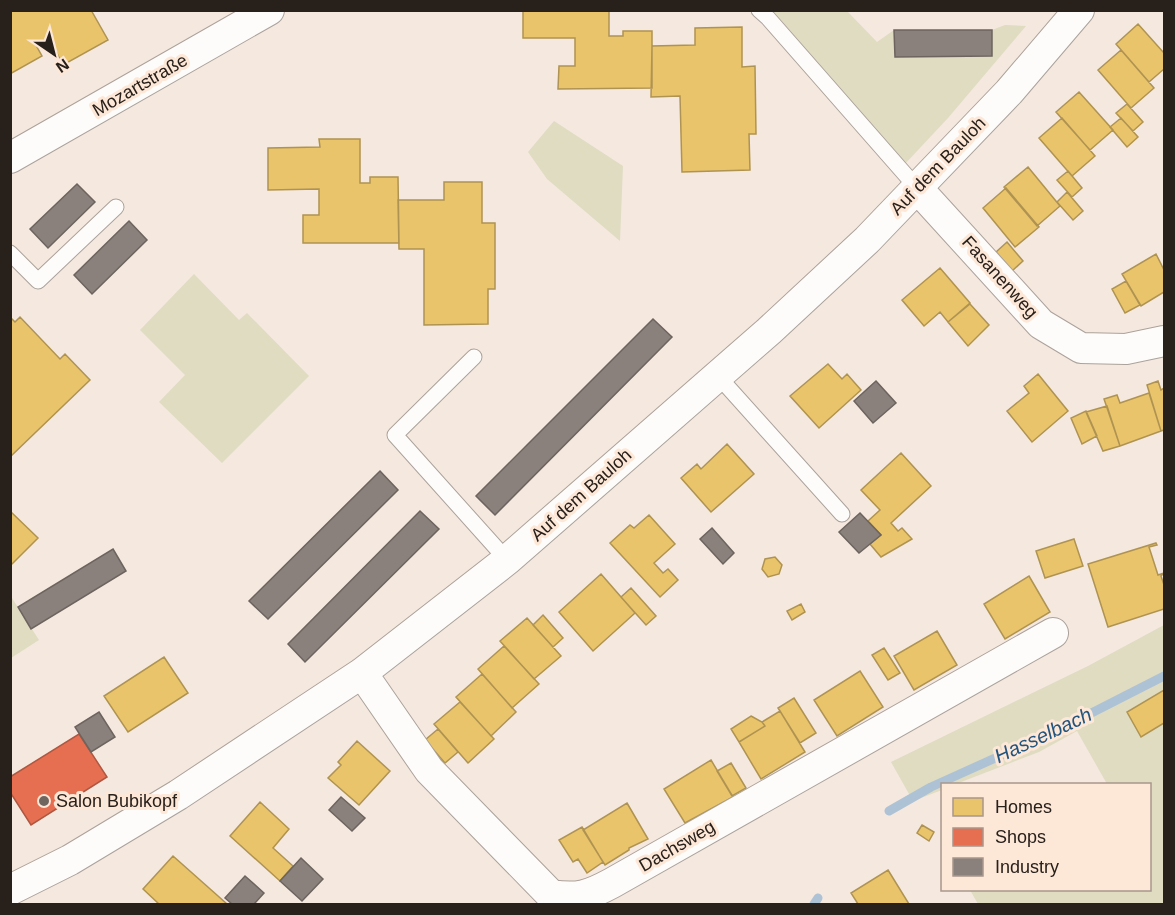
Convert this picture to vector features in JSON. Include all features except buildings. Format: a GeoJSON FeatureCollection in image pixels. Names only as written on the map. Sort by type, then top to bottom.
{"type":"FeatureCollection","features":[{"type":"Feature","properties":{"kind":"street","name":"Mozartstraße"},"geometry":{"type":"LineString","coordinates":[[10,158],[269,10]]}},
{"type":"Feature","properties":{"kind":"street","name":"Auf dem Bauloh"},"geometry":{"type":"LineString","coordinates":[[10,890],[70,860],[178,795],[362,673],[507,560],[820,285],[918,189],[1009,92],[1079,10]]}},
{"type":"Feature","properties":{"kind":"street","name":"Fasanenweg"},"geometry":{"type":"LineString","coordinates":[[918,189],[1041,324],[1081,348],[1126,349],[1164,341]]}},
{"type":"Feature","properties":{"kind":"street","name":"Dachsweg"},"geometry":{"type":"LineString","coordinates":[[362,673],[429,771],[551,895],[574,898],[590,895],[612,883],[1053,633]]}},
{"type":"Feature","properties":{"kind":"lane"},"geometry":{"type":"LineString","coordinates":[[759,10],[918,189]]}},
{"type":"Feature","properties":{"kind":"lane"},"geometry":{"type":"LineString","coordinates":[[10,253],[38,281],[116,207]]}},
{"type":"Feature","properties":{"kind":"lane"},"geometry":{"type":"LineString","coordinates":[[474,357],[395,435],[507,560]]}},
{"type":"Feature","properties":{"kind":"lane"},"geometry":{"type":"LineString","coordinates":[[718,376],[842,514]]}},
{"type":"Feature","properties":{"kind":"shaded area"},"geometry":{"type":"Polygon","coordinates":[[[773,11],[847,11],[877,42],[894,30],[895,57],[992,56],[992,30],[1005,25],[1026,26],[948,118],[904,165],[773,11]]]}},
{"type":"Feature","properties":{"kind":"shaded area"},"geometry":{"type":"Polygon","coordinates":[[[554,121],[623,166],[620,241],[547,179],[528,152],[554,121]]]}},
{"type":"Feature","properties":{"kind":"shaded area"},"geometry":{"type":"Polygon","coordinates":[[[194,274],[239,320],[247,313],[309,376],[222,463],[159,402],[185,375],[140,330],[194,274]]]}},
{"type":"Feature","properties":{"kind":"shaded area"},"geometry":{"type":"Polygon","coordinates":[[[10,595],[39,640],[11,658],[10,658],[10,595]]]}},
{"type":"Feature","properties":{"kind":"shaded area"},"geometry":{"type":"Polygon","coordinates":[[[1164,625],[1164,904],[978,904],[971,891],[1151,891],[1151,783],[1106,783],[1077,731],[1039,752],[959,783],[941,783],[941,790],[913,801],[891,762],[1088,666],[1164,625]]]}},
{"type":"Feature","properties":{"kind":"waterway","name":"Hasselbach"},"geometry":{"type":"LineString","coordinates":[[889,811],[931,787],[1064,727],[1164,676]]}},
{"type":"Feature","properties":{"kind":"waterway","name":"Hasselbach"},"geometry":{"type":"LineString","coordinates":[[814,904],[818,898]]}},
{"type":"Feature","properties":{"kind":"place","name":"Salon Bubikopf"},"geometry":{"type":"Point","coordinates":[44,801]}}]}
